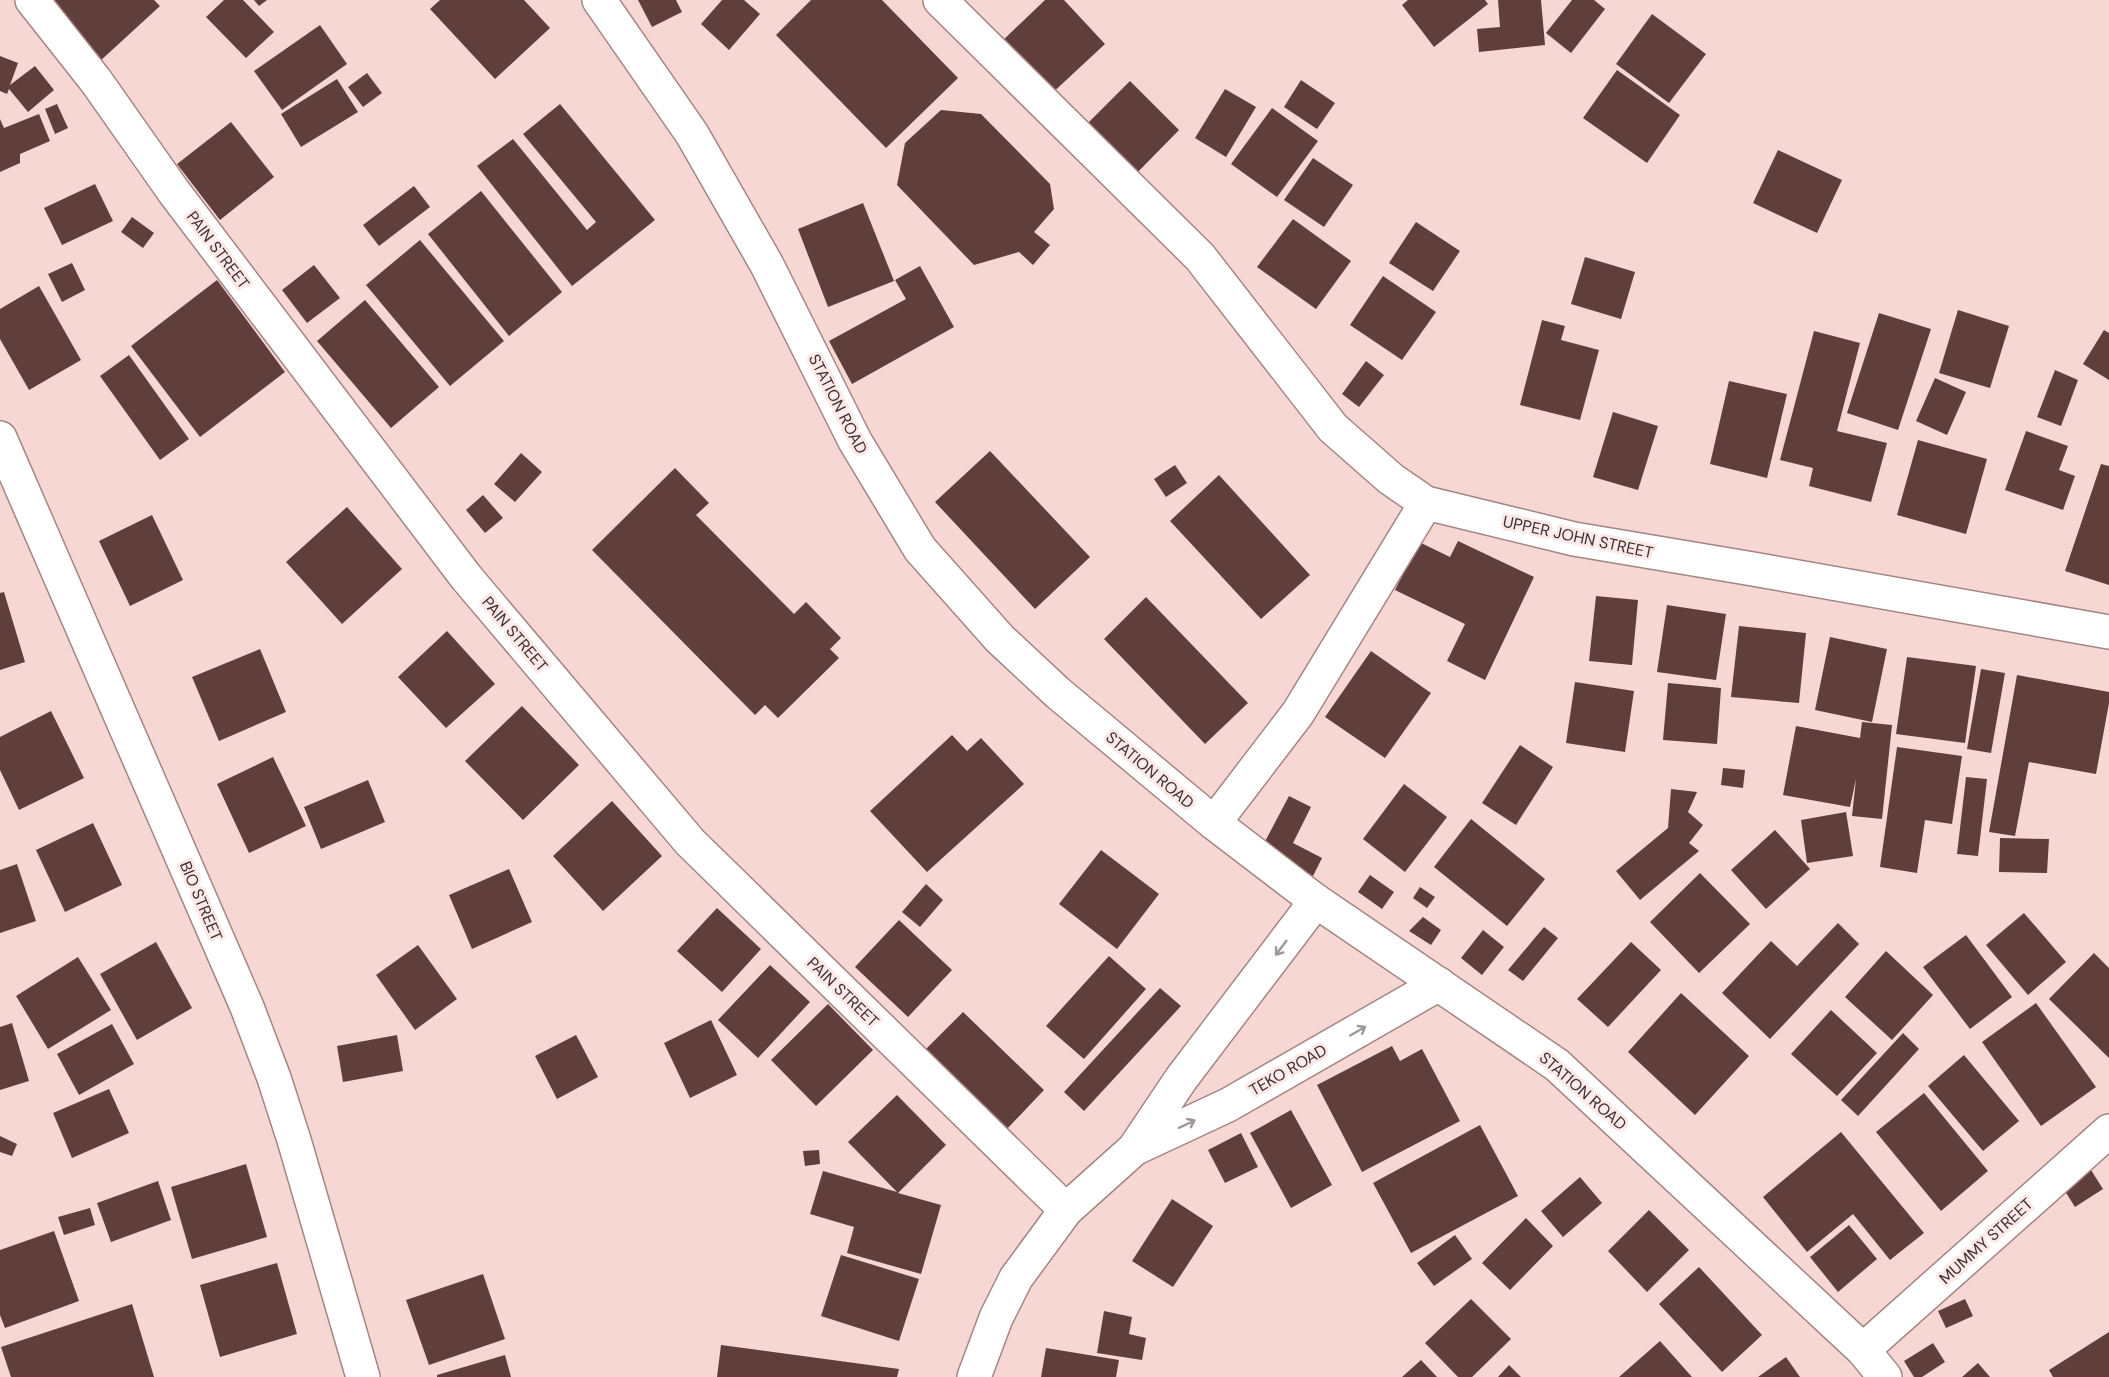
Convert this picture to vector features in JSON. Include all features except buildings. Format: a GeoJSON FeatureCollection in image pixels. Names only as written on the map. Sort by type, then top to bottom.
{"type":"FeatureCollection","features":[{"type":"Feature","properties":{"kind":"street","name":"PAIN STREET"},"geometry":{"type":"LineString","coordinates":[[32,0],[96,81],[181,202],[466,577],[690,842],[1066,1210]]}},
{"type":"Feature","properties":{"kind":"street","name":"STATION ROAD"},"geometry":{"type":"LineString","coordinates":[[599,0],[692,134],[767,265],[855,441],[920,549],[1000,639],[1058,693],[1214,823],[1316,901],[1557,1065],[1863,1350],[1885,1377]]}},
{"type":"Feature","properties":{"kind":"street"},"geometry":{"type":"LineString","coordinates":[[940,0],[1200,257],[1333,428],[1391,479],[1426,503],[1298,713],[1214,823]]}},
{"type":"Feature","properties":{"kind":"street","name":"BIO STREET"},"geometry":{"type":"LineString","coordinates":[[0,438],[247,1007],[274,1078],[363,1377]]}},
{"type":"Feature","properties":{"kind":"street","name":"UPPER JOHN STREET"},"geometry":{"type":"LineString","coordinates":[[1426,503],[1574,539],[2109,632]]}},
{"type":"Feature","properties":{"kind":"street","name":"TEKO ROAD"},"geometry":{"type":"LineString","coordinates":[[974,1377],[996,1318],[1016,1278],[1066,1210],[1134,1149],[1182,1079],[1316,901]]}},
{"type":"Feature","properties":{"kind":"street","name":"TEKO ROAD"},"geometry":{"type":"LineString","coordinates":[[1134,1149],[1228,1105],[1439,984]]}},
{"type":"Feature","properties":{"kind":"street","name":"MUMMY STREET"},"geometry":{"type":"LineString","coordinates":[[1863,1350],[2109,1131]]}}]}
